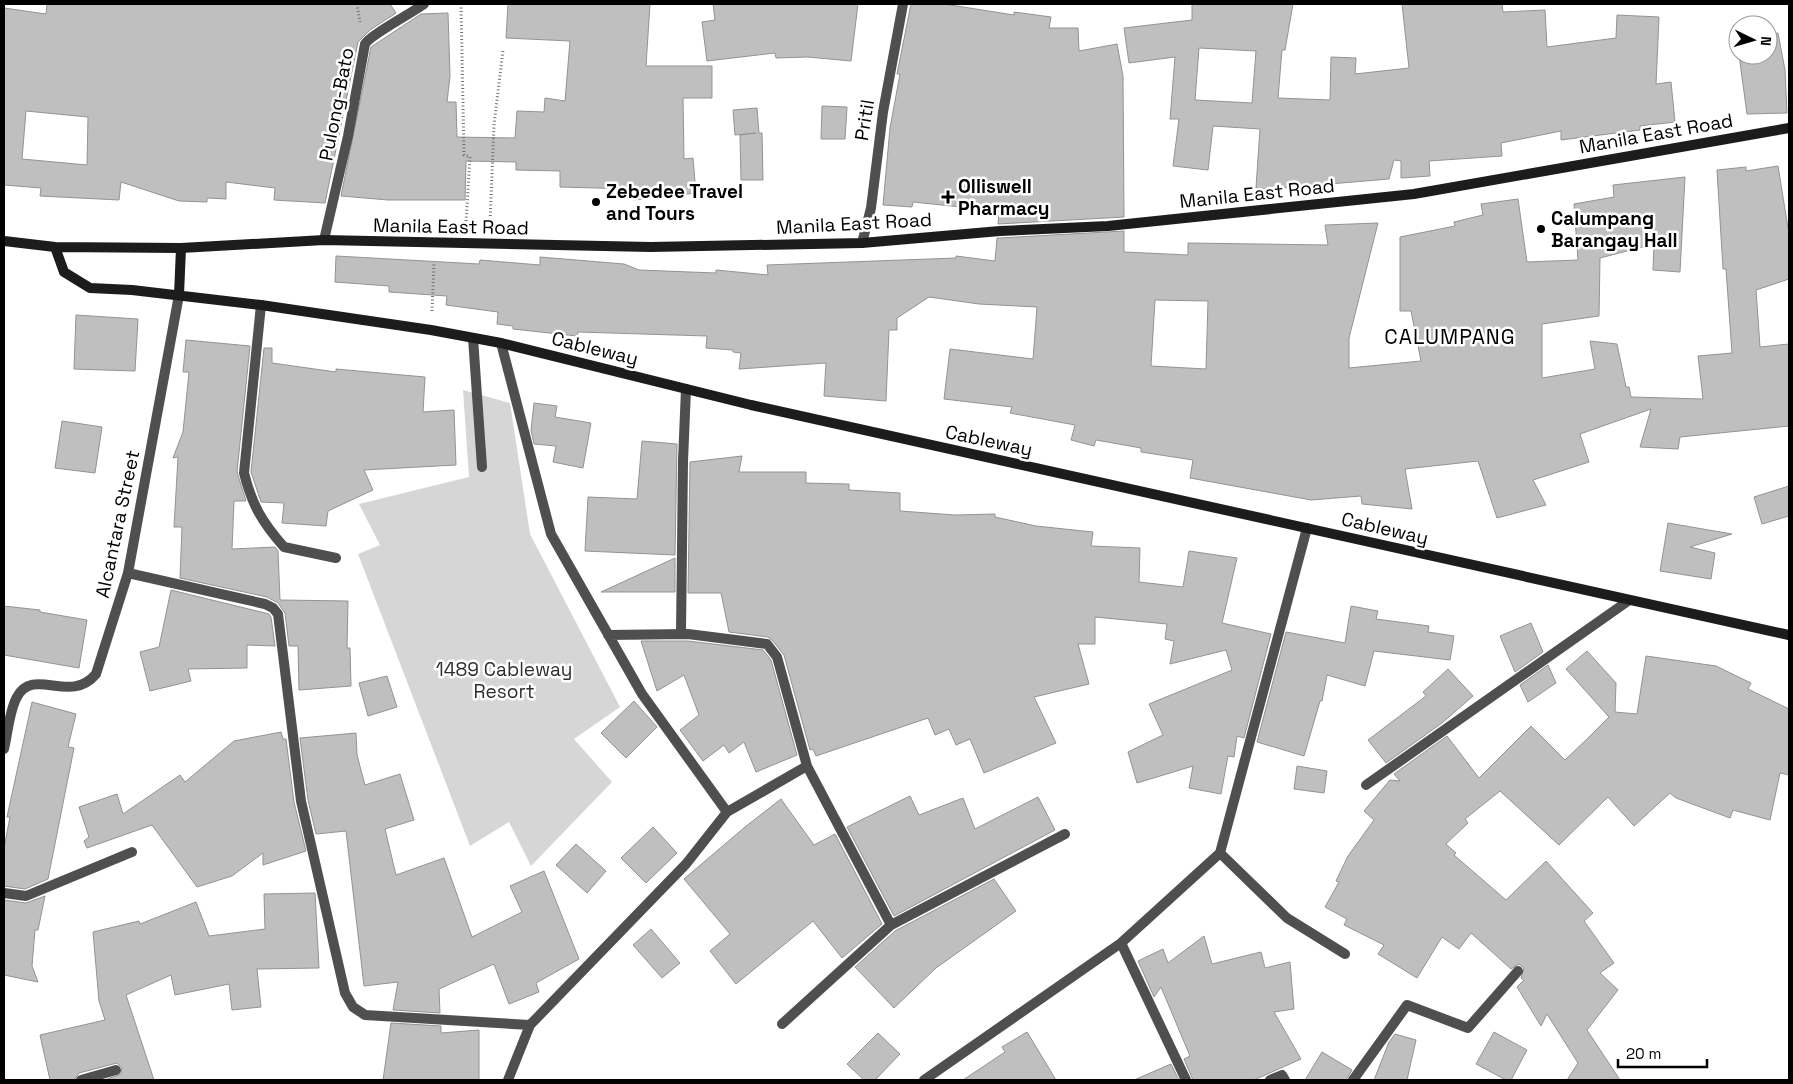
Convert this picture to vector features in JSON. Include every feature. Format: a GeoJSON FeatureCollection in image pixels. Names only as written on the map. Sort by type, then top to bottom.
{"type":"FeatureCollection","features":[{"type":"Feature","properties":{"kind":"main road","name":"Manila East Road"},"geometry":{"type":"LineString","coordinates":[[4,241],[55,247],[181,248],[324,240],[435,244],[488,243],[660,247],[862,242],[1000,231],[1118,225],[1414,194],[1789,128]]}},
{"type":"Feature","properties":{"kind":"main road","name":"Cableway"},"geometry":{"type":"LineString","coordinates":[[55,247],[64,272],[90,288],[179,295],[261,305],[431,330],[501,343],[686,389],[1628,601],[1789,635]]}},
{"type":"Feature","properties":{"kind":"main road"},"geometry":{"type":"LineString","coordinates":[[179,295],[181,248]]}},
{"type":"Feature","properties":{"kind":"street","name":"Pulong-Bato"},"geometry":{"type":"LineString","coordinates":[[324,240],[348,136],[365,44],[369,38],[403,19],[424,4]]}},
{"type":"Feature","properties":{"kind":"street","name":"Pritil"},"geometry":{"type":"LineString","coordinates":[[862,242],[871,208],[883,112],[903,4]]}},
{"type":"Feature","properties":{"kind":"street","name":"Alcantara Street"},"geometry":{"type":"LineString","coordinates":[[4,750],[16,698],[23,688],[32,684],[75,688],[88,684],[96,674],[128,573],[179,295]]}},
{"type":"Feature","properties":{"kind":"street"},"geometry":{"type":"LineString","coordinates":[[261,305],[244,473],[249,493],[255,508],[284,547],[336,558]]}},
{"type":"Feature","properties":{"kind":"street"},"geometry":{"type":"LineString","coordinates":[[473,338],[482,468]]}},
{"type":"Feature","properties":{"kind":"street"},"geometry":{"type":"LineString","coordinates":[[501,343],[551,534],[642,694],[727,812]]}},
{"type":"Feature","properties":{"kind":"street"},"geometry":{"type":"LineString","coordinates":[[681,634],[683,461],[686,389]]}},
{"type":"Feature","properties":{"kind":"street"},"geometry":{"type":"LineString","coordinates":[[924,1080],[1121,943],[1220,853],[1307,528]]}},
{"type":"Feature","properties":{"kind":"street"},"geometry":{"type":"LineString","coordinates":[[128,573],[265,604],[273,608],[278,614],[301,802],[345,993],[353,1007],[365,1015],[530,1025]]}},
{"type":"Feature","properties":{"kind":"street"},"geometry":{"type":"LineString","coordinates":[[1366,785],[1628,601]]}},
{"type":"Feature","properties":{"kind":"street"},"geometry":{"type":"LineString","coordinates":[[608,635],[681,634],[767,644],[777,657],[806,766],[891,925]]}},
{"type":"Feature","properties":{"kind":"street"},"geometry":{"type":"LineString","coordinates":[[508,1080],[530,1025],[686,864],[727,812],[806,766]]}},
{"type":"Feature","properties":{"kind":"street"},"geometry":{"type":"LineString","coordinates":[[782,1024],[891,925],[1065,834]]}},
{"type":"Feature","properties":{"kind":"street"},"geometry":{"type":"LineString","coordinates":[[4,893],[26,896],[132,852]]}},
{"type":"Feature","properties":{"kind":"street"},"geometry":{"type":"LineString","coordinates":[[1220,853],[1287,918],[1345,954]]}},
{"type":"Feature","properties":{"kind":"street"},"geometry":{"type":"LineString","coordinates":[[1121,943],[1186,1080]]}},
{"type":"Feature","properties":{"kind":"street"},"geometry":{"type":"LineString","coordinates":[[1353,1080],[1407,1005],[1468,1028],[1518,971]]}},
{"type":"Feature","properties":{"kind":"street"},"geometry":{"type":"LineString","coordinates":[[81,1080],[116,1070]]}},
{"type":"Feature","properties":{"kind":"street"},"geometry":{"type":"LineString","coordinates":[[1270,1080],[1282,1075],[1284,1080]]}},
{"type":"Feature","properties":{"kind":"path"},"geometry":{"type":"LineString","coordinates":[[461,4],[464,156],[470,156],[465,243]]}},
{"type":"Feature","properties":{"kind":"path"},"geometry":{"type":"LineString","coordinates":[[488,243],[494,125],[503,50]]}},
{"type":"Feature","properties":{"kind":"path"},"geometry":{"type":"LineString","coordinates":[[431,330],[435,244]]}},
{"type":"Feature","properties":{"kind":"green space","name":"1489 Cableway Resort"},"geometry":{"type":"Polygon","coordinates":[[[463,390],[510,403],[530,534],[620,707],[574,739],[612,782],[531,866],[509,822],[470,846],[358,554],[380,545],[359,504],[469,477],[463,390]]]}},
{"type":"Feature","properties":{"kind":"building"},"geometry":{"type":"Polygon","coordinates":[[[47,4],[390,4],[396,13],[370,30],[358,42],[325,203],[274,200],[275,188],[226,182],[226,199],[207,198],[207,202],[179,201],[121,182],[119,200],[40,196],[41,188],[4,185],[4,8],[46,14],[47,4]],[[26,111],[22,159],[87,165],[88,117],[26,111]]]}},
{"type":"Feature","properties":{"kind":"building"},"geometry":{"type":"Polygon","coordinates":[[[508,4],[650,4],[646,66],[712,66],[712,98],[683,98],[684,159],[693,158],[696,193],[633,200],[633,189],[560,187],[560,171],[516,170],[516,162],[466,161],[465,200],[388,200],[341,196],[371,47],[421,14],[448,13],[450,76],[447,102],[456,102],[457,137],[515,138],[517,111],[544,112],[545,98],[565,101],[570,41],[506,38],[508,4]]]}},
{"type":"Feature","properties":{"kind":"building"},"geometry":{"type":"Polygon","coordinates":[[[713,4],[858,4],[851,61],[808,57],[776,58],[775,53],[707,61],[702,22],[715,20],[713,4]]]}},
{"type":"Feature","properties":{"kind":"building"},"geometry":{"type":"Polygon","coordinates":[[[911,4],[944,4],[1014,15],[1014,12],[1051,17],[1049,28],[1078,28],[1079,51],[1117,44],[1123,76],[1124,217],[998,224],[999,211],[913,202],[912,207],[883,205],[890,128],[900,74],[897,74],[911,4]]]}},
{"type":"Feature","properties":{"kind":"building"},"geometry":{"type":"Polygon","coordinates":[[[1192,4],[1293,4],[1285,50],[1282,50],[1278,98],[1330,100],[1331,57],[1356,58],[1355,74],[1409,68],[1402,4],[1502,4],[1503,12],[1545,10],[1547,47],[1616,38],[1617,15],[1659,17],[1656,84],[1671,82],[1675,122],[1640,126],[1640,130],[1561,140],[1561,131],[1501,143],[1502,156],[1429,161],[1430,176],[1401,178],[1401,161],[1394,160],[1389,179],[1270,189],[1256,188],[1260,129],[1213,126],[1208,170],[1173,166],[1179,119],[1170,119],[1175,57],[1129,63],[1124,28],[1192,20],[1192,4]],[[1199,48],[1195,100],[1252,103],[1256,51],[1199,48]]]}},
{"type":"Feature","properties":{"kind":"building"},"geometry":{"type":"Polygon","coordinates":[[[1778,33],[1785,70],[1787,113],[1747,114],[1740,65],[1778,65],[1778,33]]]}},
{"type":"Feature","properties":{"kind":"building"},"geometry":{"type":"Polygon","coordinates":[[[822,106],[847,107],[845,139],[821,139],[822,106]]]}},
{"type":"Feature","properties":{"kind":"building"},"geometry":{"type":"Polygon","coordinates":[[[757,108],[759,133],[762,133],[763,180],[741,180],[740,135],[756,133],[735,135],[733,110],[757,108]]]}},
{"type":"Feature","properties":{"kind":"building"},"geometry":{"type":"Polygon","coordinates":[[[1778,166],[1789,234],[1789,279],[1756,290],[1760,347],[1789,344],[1789,426],[1680,437],[1678,449],[1640,447],[1651,409],[1580,434],[1589,462],[1533,480],[1546,505],[1497,518],[1478,461],[1405,469],[1412,509],[1362,504],[1361,496],[1311,500],[1190,478],[1193,460],[1141,452],[1141,448],[1096,440],[1094,446],[1071,440],[1075,425],[1010,413],[1012,407],[944,399],[950,349],[1033,359],[1037,307],[979,304],[929,297],[897,318],[897,330],[889,330],[886,401],[824,396],[826,363],[739,369],[741,353],[733,352],[733,350],[706,348],[707,336],[578,332],[577,336],[513,329],[513,326],[497,324],[498,312],[446,305],[447,296],[389,292],[389,286],[335,282],[336,256],[479,264],[480,260],[540,265],[540,257],[624,264],[639,270],[716,273],[716,270],[768,275],[767,265],[956,258],[956,256],[995,261],[997,238],[1124,231],[1124,252],[1188,255],[1188,243],[1328,245],[1325,225],[1378,223],[1349,338],[1349,368],[1421,361],[1411,311],[1400,311],[1400,237],[1455,226],[1454,222],[1483,215],[1481,204],[1518,199],[1527,262],[1578,260],[1574,204],[1614,197],[1613,185],[1685,177],[1680,272],[1653,270],[1654,244],[1600,258],[1599,316],[1542,324],[1542,378],[1595,369],[1590,341],[1617,344],[1626,387],[1629,387],[1631,397],[1703,399],[1698,356],[1732,353],[1726,269],[1723,269],[1717,170],[1746,167],[1746,171],[1778,166]],[[1155,300],[1151,366],[1206,369],[1208,301],[1155,300]]]}},
{"type":"Feature","properties":{"kind":"building"},"geometry":{"type":"Polygon","coordinates":[[[76,315],[138,319],[135,371],[74,369],[76,315]]]}},
{"type":"Feature","properties":{"kind":"building"},"geometry":{"type":"Polygon","coordinates":[[[186,340],[250,346],[237,472],[246,501],[234,501],[232,549],[275,547],[278,551],[280,600],[348,601],[347,648],[350,648],[351,686],[299,690],[298,646],[289,646],[285,613],[278,603],[267,597],[180,578],[182,527],[174,527],[178,457],[173,458],[183,432],[189,372],[183,372],[186,340]]]}},
{"type":"Feature","properties":{"kind":"building"},"geometry":{"type":"Polygon","coordinates":[[[264,348],[272,348],[272,363],[336,372],[336,369],[425,377],[423,412],[454,410],[456,465],[364,470],[373,490],[328,511],[326,526],[282,523],[284,503],[261,502],[251,472],[264,348]]]}},
{"type":"Feature","properties":{"kind":"building"},"geometry":{"type":"Polygon","coordinates":[[[534,403],[557,406],[555,417],[591,423],[583,468],[553,462],[556,446],[534,444],[531,430],[534,403]]]}},
{"type":"Feature","properties":{"kind":"building"},"geometry":{"type":"Polygon","coordinates":[[[62,421],[102,427],[95,473],[55,468],[62,421]]]}},
{"type":"Feature","properties":{"kind":"building"},"geometry":{"type":"Polygon","coordinates":[[[642,441],[677,444],[675,555],[585,551],[588,497],[637,499],[642,441]]]}},
{"type":"Feature","properties":{"kind":"building"},"geometry":{"type":"Polygon","coordinates":[[[742,456],[739,472],[806,472],[806,483],[849,484],[849,490],[900,493],[900,511],[955,515],[995,514],[995,517],[1036,526],[1093,532],[1091,546],[1140,548],[1139,582],[1183,587],[1189,551],[1237,558],[1222,623],[1271,634],[1244,738],[1237,736],[1234,757],[1228,756],[1221,794],[1189,788],[1193,766],[1137,783],[1128,752],[1163,735],[1149,704],[1232,670],[1226,650],[1170,664],[1174,641],[1165,639],[1167,624],[1095,617],[1095,644],[1078,644],[1089,684],[1034,697],[1056,743],[984,773],[970,739],[956,745],[949,729],[935,735],[928,718],[816,756],[813,749],[810,750],[784,655],[768,637],[729,632],[721,593],[688,593],[690,462],[742,456]]]}},
{"type":"Feature","properties":{"kind":"building"},"geometry":{"type":"Polygon","coordinates":[[[1789,486],[1789,516],[1762,524],[1754,497],[1789,486]]]}},
{"type":"Feature","properties":{"kind":"building"},"geometry":{"type":"Polygon","coordinates":[[[1668,523],[1732,534],[1690,547],[1715,553],[1711,579],[1660,571],[1668,523]]]}},
{"type":"Feature","properties":{"kind":"building"},"geometry":{"type":"Polygon","coordinates":[[[675,558],[675,592],[601,592],[675,558]]]}},
{"type":"Feature","properties":{"kind":"building"},"geometry":{"type":"Polygon","coordinates":[[[171,590],[269,614],[275,646],[247,645],[247,668],[188,669],[191,681],[150,691],[140,652],[159,647],[171,590]]]}},
{"type":"Feature","properties":{"kind":"building"},"geometry":{"type":"Polygon","coordinates":[[[4,606],[40,610],[40,612],[87,620],[79,668],[4,655],[4,606]]]}},
{"type":"Feature","properties":{"kind":"building"},"geometry":{"type":"Polygon","coordinates":[[[1351,606],[1378,611],[1376,619],[1429,626],[1428,632],[1454,636],[1450,660],[1374,651],[1365,686],[1327,675],[1322,701],[1320,701],[1304,756],[1257,742],[1286,632],[1345,643],[1351,606]]]}},
{"type":"Feature","properties":{"kind":"building"},"geometry":{"type":"Polygon","coordinates":[[[1531,623],[1543,652],[1515,672],[1500,636],[1531,623]]]}},
{"type":"Feature","properties":{"kind":"building"},"geometry":{"type":"Polygon","coordinates":[[[641,641],[688,641],[763,650],[771,660],[797,755],[756,772],[744,742],[729,753],[724,745],[703,761],[680,730],[699,715],[684,675],[657,691],[641,641]]]}},
{"type":"Feature","properties":{"kind":"building"},"geometry":{"type":"Polygon","coordinates":[[[1587,651],[1616,683],[1615,712],[1637,714],[1646,656],[1716,666],[1751,683],[1748,689],[1789,709],[1789,775],[1780,773],[1770,820],[1733,810],[1730,818],[1676,798],[1670,793],[1634,826],[1608,797],[1559,845],[1500,791],[1465,819],[1468,823],[1446,844],[1456,853],[1454,855],[1506,900],[1546,861],[1593,913],[1584,921],[1614,963],[1600,973],[1618,990],[1587,1030],[1620,1080],[1567,1080],[1578,1063],[1547,1014],[1541,1026],[1517,987],[1524,980],[1521,978],[1524,968],[1519,964],[1511,969],[1471,933],[1459,949],[1442,937],[1417,978],[1378,954],[1384,945],[1344,925],[1347,919],[1325,907],[1339,882],[1336,881],[1348,856],[1374,820],[1364,811],[1390,780],[1400,781],[1394,774],[1447,736],[1479,778],[1531,726],[1565,760],[1589,737],[1609,717],[1566,669],[1587,651]]]}},
{"type":"Feature","properties":{"kind":"building"},"geometry":{"type":"Polygon","coordinates":[[[1548,665],[1556,683],[1528,702],[1520,685],[1548,665]]]}},
{"type":"Feature","properties":{"kind":"building"},"geometry":{"type":"Polygon","coordinates":[[[1448,669],[1473,696],[1442,723],[1386,763],[1368,740],[1426,696],[1423,692],[1448,669]]]}},
{"type":"Feature","properties":{"kind":"building"},"geometry":{"type":"Polygon","coordinates":[[[387,676],[397,707],[368,716],[359,683],[387,676]]]}},
{"type":"Feature","properties":{"kind":"building"},"geometry":{"type":"Polygon","coordinates":[[[634,701],[657,727],[626,758],[601,733],[634,701]]]}},
{"type":"Feature","properties":{"kind":"building"},"geometry":{"type":"Polygon","coordinates":[[[32,702],[76,714],[68,747],[74,748],[48,879],[25,889],[4,886],[4,848],[10,817],[7,817],[32,702]]]}},
{"type":"Feature","properties":{"kind":"building"},"geometry":{"type":"Polygon","coordinates":[[[281,732],[283,739],[286,739],[294,802],[306,851],[263,865],[263,853],[232,876],[197,887],[152,825],[87,848],[84,841],[89,837],[79,807],[117,794],[123,814],[180,775],[185,782],[234,741],[281,732]]]}},
{"type":"Feature","properties":{"kind":"building"},"geometry":{"type":"Polygon","coordinates":[[[356,733],[357,755],[365,785],[400,774],[414,820],[385,829],[396,875],[444,858],[472,937],[522,912],[510,886],[544,871],[579,959],[536,983],[539,992],[509,1004],[494,964],[439,989],[440,1013],[393,1010],[398,982],[364,986],[346,831],[316,834],[308,800],[300,738],[356,733]]]}},
{"type":"Feature","properties":{"kind":"building"},"geometry":{"type":"Polygon","coordinates":[[[1297,766],[1327,771],[1324,793],[1294,789],[1297,766]]]}},
{"type":"Feature","properties":{"kind":"building"},"geometry":{"type":"Polygon","coordinates":[[[910,796],[919,815],[963,798],[975,829],[1038,797],[1055,830],[894,916],[847,827],[910,796]]]}},
{"type":"Feature","properties":{"kind":"building"},"geometry":{"type":"Polygon","coordinates":[[[781,799],[814,845],[835,834],[882,924],[842,958],[813,921],[736,984],[710,951],[730,934],[684,879],[781,799]]]}},
{"type":"Feature","properties":{"kind":"building"},"geometry":{"type":"Polygon","coordinates":[[[653,827],[677,853],[646,883],[621,858],[653,827]]]}},
{"type":"Feature","properties":{"kind":"building"},"geometry":{"type":"Polygon","coordinates":[[[576,844],[606,871],[587,893],[556,865],[576,844]]]}},
{"type":"Feature","properties":{"kind":"building"},"geometry":{"type":"Polygon","coordinates":[[[994,879],[1016,911],[936,968],[894,1008],[855,967],[895,931],[994,879]]]}},
{"type":"Feature","properties":{"kind":"building"},"geometry":{"type":"Polygon","coordinates":[[[315,893],[319,968],[257,969],[261,1007],[232,1010],[229,984],[175,995],[171,975],[126,995],[154,1080],[105,1080],[121,1074],[122,1068],[117,1063],[79,1073],[74,1080],[50,1080],[40,1035],[105,1020],[99,1001],[93,932],[139,921],[140,924],[196,902],[209,936],[265,929],[264,894],[315,893]]]}},
{"type":"Feature","properties":{"kind":"building"},"geometry":{"type":"Polygon","coordinates":[[[45,896],[38,930],[35,930],[32,966],[38,982],[4,975],[4,900],[26,903],[45,896]]]}},
{"type":"Feature","properties":{"kind":"building"},"geometry":{"type":"Polygon","coordinates":[[[651,929],[680,963],[662,978],[633,945],[651,929]]]}},
{"type":"Feature","properties":{"kind":"building"},"geometry":{"type":"Polygon","coordinates":[[[1204,936],[1212,964],[1261,952],[1265,968],[1290,962],[1294,1009],[1274,1012],[1301,1059],[1254,1080],[1193,1080],[1184,1059],[1190,1056],[1161,987],[1154,997],[1138,961],[1163,949],[1168,963],[1204,936]]]}},
{"type":"Feature","properties":{"kind":"building"},"geometry":{"type":"Polygon","coordinates":[[[391,1023],[441,1026],[441,1033],[479,1030],[479,1080],[383,1080],[391,1023]]]}},
{"type":"Feature","properties":{"kind":"building"},"geometry":{"type":"Polygon","coordinates":[[[1027,1032],[1056,1080],[963,1080],[1005,1052],[1002,1047],[1027,1032]]]}},
{"type":"Feature","properties":{"kind":"building"},"geometry":{"type":"Polygon","coordinates":[[[1494,1032],[1527,1050],[1511,1080],[1506,1080],[1476,1064],[1494,1032]]]}},
{"type":"Feature","properties":{"kind":"building"},"geometry":{"type":"Polygon","coordinates":[[[878,1033],[900,1054],[875,1080],[864,1080],[847,1064],[878,1033]]]}},
{"type":"Feature","properties":{"kind":"building"},"geometry":{"type":"Polygon","coordinates":[[[1395,1034],[1416,1040],[1407,1080],[1374,1080],[1389,1042],[1395,1034]]]}},
{"type":"Feature","properties":{"kind":"building"},"geometry":{"type":"Polygon","coordinates":[[[1322,1052],[1352,1070],[1346,1080],[1305,1080],[1322,1052]]]}},
{"type":"Feature","properties":{"kind":"building"},"geometry":{"type":"Polygon","coordinates":[[[1171,1064],[1179,1080],[1134,1080],[1171,1064]]]}},
{"type":"Feature","properties":{"kind":"place","name":"Olliswell Pharmacy"},"geometry":{"type":"Point","coordinates":[948,197]}},
{"type":"Feature","properties":{"kind":"place","name":"Zebedee Travel and Tours"},"geometry":{"type":"Point","coordinates":[596,202]}},
{"type":"Feature","properties":{"kind":"place","name":"Calumpang Barangay Hall"},"geometry":{"type":"Point","coordinates":[1541,229]}},
{"type":"Feature","properties":{"kind":"district","name":"CALUMPANG"},"geometry":{"type":"Point","coordinates":[1450,337]}}]}
